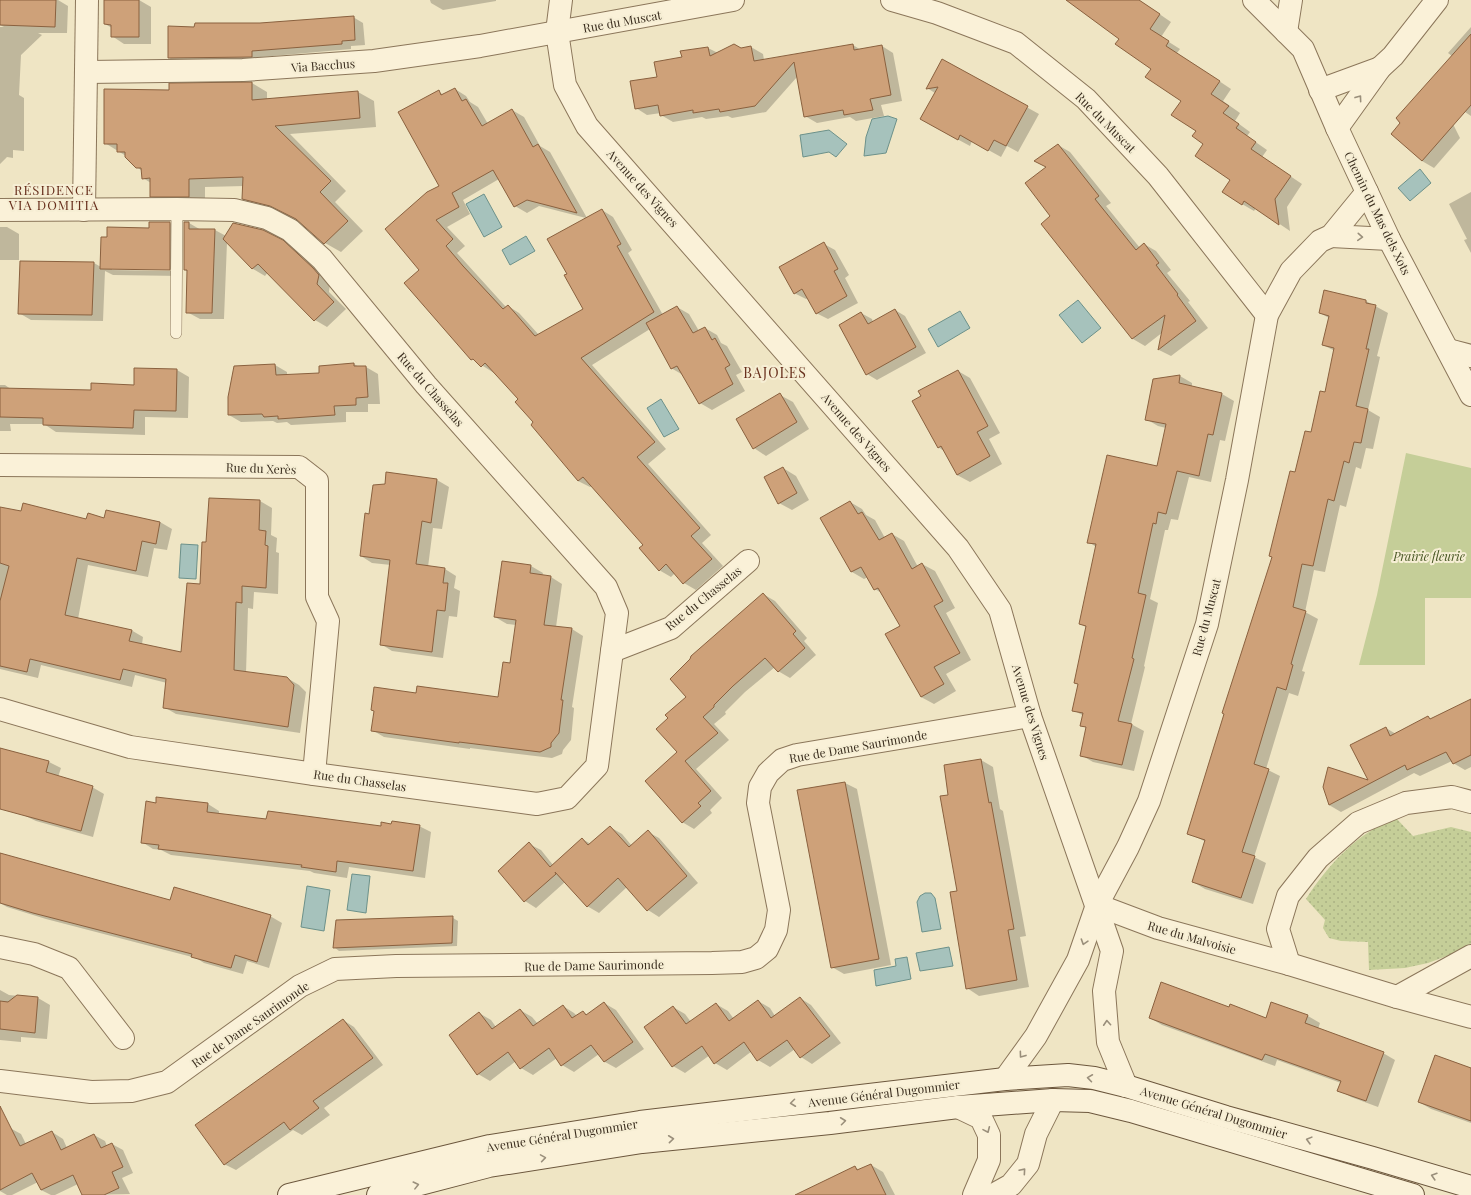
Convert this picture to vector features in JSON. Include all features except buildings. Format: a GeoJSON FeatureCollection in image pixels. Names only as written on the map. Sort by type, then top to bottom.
{"type":"FeatureCollection","features":[{"type":"Feature","properties":{"kind":"street"},"geometry":{"type":"LineString","coordinates":[[84,210],[87,0]]}},
{"type":"Feature","properties":{"kind":"street","name":"Avenue des Vignes"},"geometry":{"type":"LineString","coordinates":[[561,0],[558,32],[565,85],[587,126],[958,548],[1000,610],[1030,716],[1112,951],[1104,991],[1108,1042],[1126,1086]]}},
{"type":"Feature","properties":{"kind":"street","name":"Rue du Muscat"},"geometry":{"type":"LineString","coordinates":[[558,32],[734,0]]}},
{"type":"Feature","properties":{"kind":"street","name":"Rue du Muscat"},"geometry":{"type":"LineString","coordinates":[[892,0],[937,13],[1016,43],[1086,99],[1158,176],[1268,315]]}},
{"type":"Feature","properties":{"kind":"street"},"geometry":{"type":"LineString","coordinates":[[1286,32],[1291,0]]}},
{"type":"Feature","properties":{"kind":"street"},"geometry":{"type":"LineString","coordinates":[[1337,128],[1380,68],[1393,56],[1437,0]]}},
{"type":"Feature","properties":{"kind":"street","name":"Chemin du Mas dels Xots"},"geometry":{"type":"LineString","coordinates":[[1257,1],[1303,49],[1337,128],[1389,239],[1470,391]]}},
{"type":"Feature","properties":{"kind":"street","name":"Via Bacchus"},"geometry":{"type":"LineString","coordinates":[[87,72],[243,70],[374,62],[480,46],[558,32]]}},
{"type":"Feature","properties":{"kind":"street"},"geometry":{"type":"LineString","coordinates":[[1320,90],[1380,68]]}},
{"type":"Feature","properties":{"kind":"street","name":"Rue du Muscat"},"geometry":{"type":"LineString","coordinates":[[1097,905],[1128,848],[1150,801],[1207,624],[1237,480],[1268,315],[1291,271],[1320,241],[1331,236],[1367,192]]}},
{"type":"Feature","properties":{"kind":"street"},"geometry":{"type":"LineString","coordinates":[[0,210],[177,209]]}},
{"type":"Feature","properties":{"kind":"street","name":"Rue du Chasselas"},"geometry":{"type":"LineString","coordinates":[[0,709],[130,747],[314,774],[537,804],[567,798],[597,766],[617,613],[606,587],[426,384],[322,259],[290,230],[267,218],[234,210],[177,209]]}},
{"type":"Feature","properties":{"kind":"street"},"geometry":{"type":"LineString","coordinates":[[1331,236],[1389,239]]}},
{"type":"Feature","properties":{"kind":"street"},"geometry":{"type":"LineString","coordinates":[[1448,350],[1471,356]]}},
{"type":"Feature","properties":{"kind":"street","name":"Rue du Xerès"},"geometry":{"type":"LineString","coordinates":[[0,465],[299,468],[317,481],[317,597],[328,621],[314,774]]}},
{"type":"Feature","properties":{"kind":"street","name":"Rue du Chasselas"},"geometry":{"type":"LineString","coordinates":[[612,651],[671,628],[748,561]]}},
{"type":"Feature","properties":{"kind":"street","name":"Rue de Dame Saurimonde"},"geometry":{"type":"LineString","coordinates":[[0,1081],[91,1092],[131,1091],[167,1082],[300,986],[335,969],[396,966],[712,963],[742,962],[756,958],[767,949],[776,930],[779,910],[758,802],[760,787],[768,774],[782,760],[797,755],[1030,716]]}},
{"type":"Feature","properties":{"kind":"street"},"geometry":{"type":"LineString","coordinates":[[1289,964],[1278,929],[1288,896],[1318,858],[1358,823],[1406,803],[1452,797],[1471,802]]}},
{"type":"Feature","properties":{"kind":"street"},"geometry":{"type":"LineString","coordinates":[[1005,1078],[1036,1036],[1078,960],[1097,905]]}},
{"type":"Feature","properties":{"kind":"street","name":"Rue du Malvoisie"},"geometry":{"type":"LineString","coordinates":[[1097,905],[1158,928],[1289,964],[1397,997],[1471,1017]]}},
{"type":"Feature","properties":{"kind":"street"},"geometry":{"type":"LineString","coordinates":[[0,948],[34,954],[69,968],[123,1038]]}},
{"type":"Feature","properties":{"kind":"street"},"geometry":{"type":"LineString","coordinates":[[1397,997],[1471,956]]}},
{"type":"Feature","properties":{"kind":"street","name":"Avenue Général Dugommier"},"geometry":{"type":"LineString","coordinates":[[289,1195],[490,1146],[640,1122],[1005,1078],[1068,1075],[1094,1078],[1126,1086],[1226,1118],[1373,1158],[1471,1188]]}},
{"type":"Feature","properties":{"kind":"street"},"geometry":{"type":"LineString","coordinates":[[993,1195],[1011,1185],[1028,1164],[1036,1134],[1053,1100]]}},
{"type":"Feature","properties":{"kind":"street","name":"Avenue Général Dugommier"},"geometry":{"type":"LineString","coordinates":[[378,1195],[489,1166],[642,1142],[830,1123],[958,1107],[1053,1100],[1090,1101],[1412,1195]]}},
{"type":"Feature","properties":{"kind":"street"},"geometry":{"type":"LineString","coordinates":[[958,1107],[981,1118],[989,1135],[989,1160],[974,1195]]}},
{"type":"Feature","properties":{"kind":"lane"},"geometry":{"type":"LineString","coordinates":[[176,333],[177,209]]}},
{"type":"Feature","properties":{"kind":"green space","name":"Prairie fleurie"},"geometry":{"type":"Polygon","coordinates":[[[1406,453],[1471,468],[1471,598],[1425,598],[1425,665],[1359,665],[1377,595],[1406,453]]]}},
{"type":"Feature","properties":{"kind":"green space"},"geometry":{"type":"Polygon","coordinates":[[[1396,818],[1413,836],[1451,827],[1471,832],[1471,947],[1428,963],[1405,968],[1369,970],[1368,942],[1341,941],[1329,938],[1323,928],[1325,920],[1306,899],[1324,874],[1356,841],[1382,824],[1396,818]]]}},
{"type":"Feature","properties":{"kind":"water"},"geometry":{"type":"Polygon","coordinates":[[[888,116],[897,119],[886,153],[864,156],[866,137],[872,119],[888,116]]]}},
{"type":"Feature","properties":{"kind":"water"},"geometry":{"type":"Polygon","coordinates":[[[829,130],[847,144],[836,157],[829,152],[803,157],[800,135],[829,130]]]}},
{"type":"Feature","properties":{"kind":"water"},"geometry":{"type":"Polygon","coordinates":[[[1420,169],[1431,183],[1410,201],[1398,188],[1420,169]]]}},
{"type":"Feature","properties":{"kind":"water"},"geometry":{"type":"Polygon","coordinates":[[[484,194],[502,227],[484,237],[466,204],[484,194]]]}},
{"type":"Feature","properties":{"kind":"water"},"geometry":{"type":"Polygon","coordinates":[[[526,236],[535,251],[510,265],[502,250],[526,236]]]}},
{"type":"Feature","properties":{"kind":"water"},"geometry":{"type":"Polygon","coordinates":[[[1078,300],[1101,328],[1082,343],[1059,315],[1078,300]]]}},
{"type":"Feature","properties":{"kind":"water"},"geometry":{"type":"Polygon","coordinates":[[[960,311],[970,328],[938,347],[928,329],[960,311]]]}},
{"type":"Feature","properties":{"kind":"water"},"geometry":{"type":"Polygon","coordinates":[[[661,399],[679,429],[664,437],[647,408],[661,399]]]}},
{"type":"Feature","properties":{"kind":"water"},"geometry":{"type":"Polygon","coordinates":[[[181,544],[198,545],[196,579],[179,578],[181,544]]]}},
{"type":"Feature","properties":{"kind":"water"},"geometry":{"type":"Polygon","coordinates":[[[352,874],[370,876],[366,913],[347,910],[352,874]]]}},
{"type":"Feature","properties":{"kind":"water"},"geometry":{"type":"Polygon","coordinates":[[[307,886],[330,890],[324,931],[301,927],[307,886]]]}},
{"type":"Feature","properties":{"kind":"water"},"geometry":{"type":"Polygon","coordinates":[[[925,893],[931,893],[935,898],[941,929],[922,932],[917,902],[920,896],[925,893]]]}},
{"type":"Feature","properties":{"kind":"water"},"geometry":{"type":"Polygon","coordinates":[[[949,947],[953,966],[920,971],[916,953],[949,947]]]}},
{"type":"Feature","properties":{"kind":"water"},"geometry":{"type":"Polygon","coordinates":[[[907,957],[911,979],[876,986],[874,970],[896,966],[895,959],[907,957]]]}},
{"type":"Feature","properties":{"kind":"district","name":"RÉSIDENCE VIA DOMITIA"},"geometry":{"type":"Point","coordinates":[54,196]}},
{"type":"Feature","properties":{"kind":"district","name":"BAJOLES"},"geometry":{"type":"Point","coordinates":[775,372]}}]}
